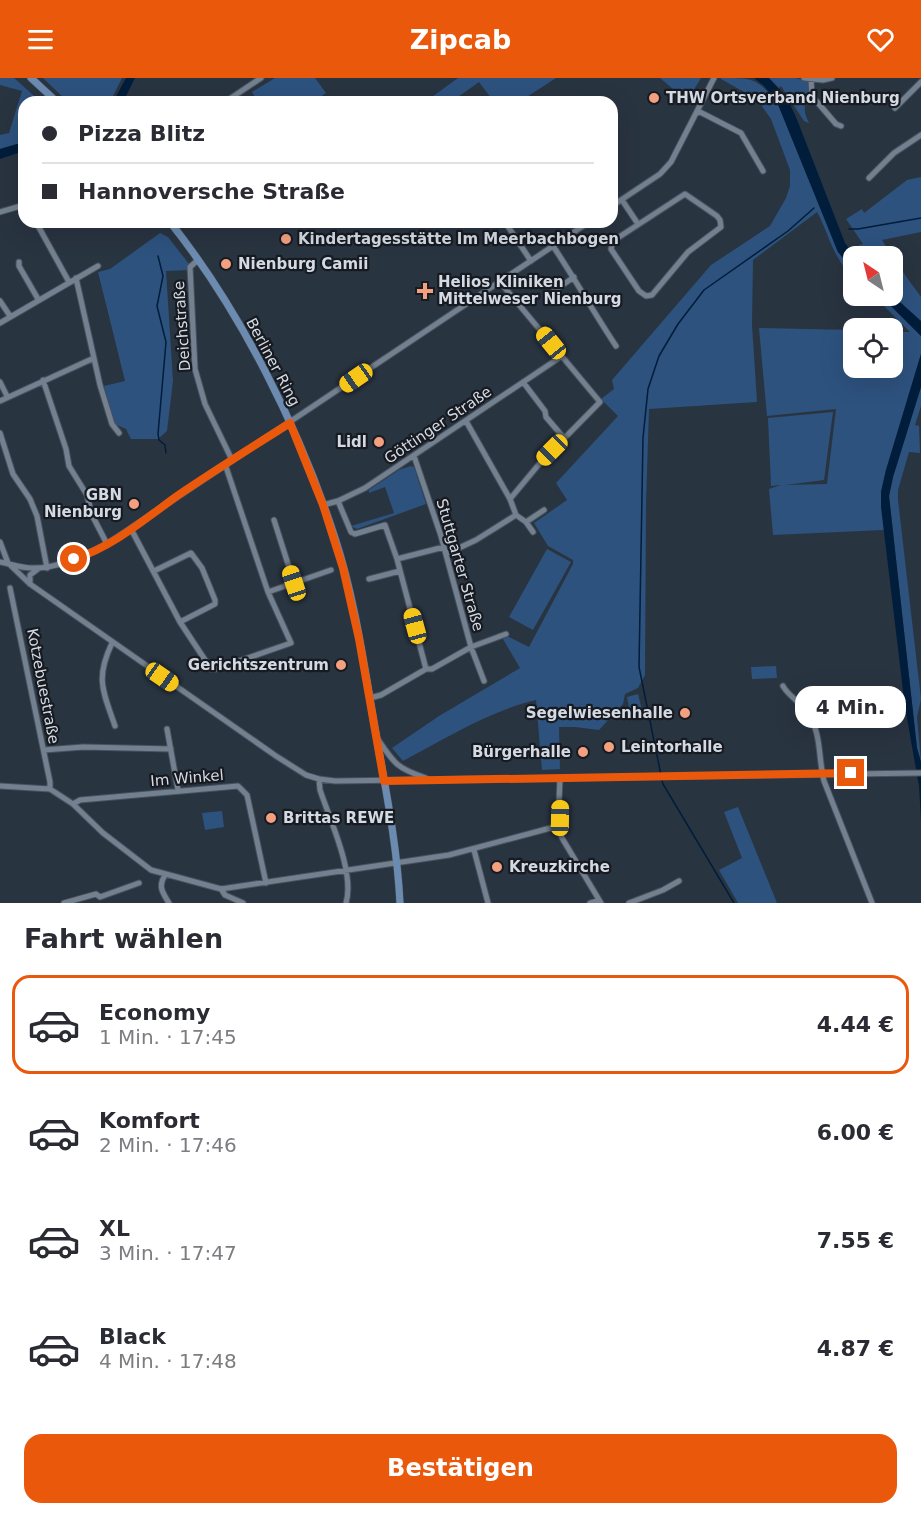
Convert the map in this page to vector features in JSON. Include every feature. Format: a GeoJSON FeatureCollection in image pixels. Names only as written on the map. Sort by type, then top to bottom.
{"type":"FeatureCollection","features":[{"type":"Feature","properties":{"kind":"main road"},"geometry":{"type":"LineString","coordinates":[[31,78],[50,96]]}},
{"type":"Feature","properties":{"kind":"main road","name":"Berliner Ring"},"geometry":{"type":"LineString","coordinates":[[174,228],[228,305],[290,423],[335,538],[370,698],[398,862],[400,903]]}},
{"type":"Feature","properties":{"kind":"street"},"geometry":{"type":"LineString","coordinates":[[234,96],[261,78]]}},
{"type":"Feature","properties":{"kind":"street"},"geometry":{"type":"LineString","coordinates":[[618,202],[665,169],[714,78]]}},
{"type":"Feature","properties":{"kind":"street"},"geometry":{"type":"LineString","coordinates":[[804,78],[811,80],[832,78]]}},
{"type":"Feature","properties":{"kind":"street"},"geometry":{"type":"LineString","coordinates":[[811,80],[812,96],[836,124],[841,126]]}},
{"type":"Feature","properties":{"kind":"street"},"geometry":{"type":"LineString","coordinates":[[895,108],[921,82]]}},
{"type":"Feature","properties":{"kind":"street"},"geometry":{"type":"LineString","coordinates":[[698,111],[741,133],[763,171]]}},
{"type":"Feature","properties":{"kind":"street"},"geometry":{"type":"LineString","coordinates":[[869,178],[894,153],[921,135]]}},
{"type":"Feature","properties":{"kind":"street"},"geometry":{"type":"LineString","coordinates":[[685,194],[717,216],[721,223],[718,229],[688,252],[652,296],[646,297],[639,291],[611,249],[613,241],[638,224],[685,194]]}},
{"type":"Feature","properties":{"kind":"street"},"geometry":{"type":"LineString","coordinates":[[622,200],[638,224]]}},
{"type":"Feature","properties":{"kind":"street"},"geometry":{"type":"LineString","coordinates":[[0,212],[18,207]]}},
{"type":"Feature","properties":{"kind":"street"},"geometry":{"type":"LineString","coordinates":[[39,228],[69,282]]}},
{"type":"Feature","properties":{"kind":"street"},"geometry":{"type":"LineString","coordinates":[[509,228],[531,261]]}},
{"type":"Feature","properties":{"kind":"street"},"geometry":{"type":"LineString","coordinates":[[0,562],[22,567],[47,567],[80,557],[107,544],[580,228]]}},
{"type":"Feature","properties":{"kind":"street"},"geometry":{"type":"LineString","coordinates":[[553,246],[574,277],[591,310],[616,346]]}},
{"type":"Feature","properties":{"kind":"street","name":"Deichstraße"},"geometry":{"type":"LineString","coordinates":[[198,260],[190,267],[195,369],[205,404],[232,460]]}},
{"type":"Feature","properties":{"kind":"street"},"geometry":{"type":"LineString","coordinates":[[20,262],[19,266],[39,299]]}},
{"type":"Feature","properties":{"kind":"street"},"geometry":{"type":"LineString","coordinates":[[0,323],[98,266]]}},
{"type":"Feature","properties":{"kind":"street"},"geometry":{"type":"LineString","coordinates":[[554,291],[574,277]]}},
{"type":"Feature","properties":{"kind":"street"},"geometry":{"type":"LineString","coordinates":[[76,278],[112,424],[119,433]]}},
{"type":"Feature","properties":{"kind":"street"},"geometry":{"type":"LineString","coordinates":[[500,282],[600,402],[540,462],[510,499]]}},
{"type":"Feature","properties":{"kind":"street"},"geometry":{"type":"LineString","coordinates":[[573,301],[583,294]]}},
{"type":"Feature","properties":{"kind":"street"},"geometry":{"type":"LineString","coordinates":[[0,301],[10,316]]}},
{"type":"Feature","properties":{"kind":"street","name":"Göttinger Straße"},"geometry":{"type":"LineString","coordinates":[[323,505],[338,501],[365,488],[562,356]]}},
{"type":"Feature","properties":{"kind":"street"},"geometry":{"type":"LineString","coordinates":[[0,401],[94,358]]}},
{"type":"Feature","properties":{"kind":"street"},"geometry":{"type":"LineString","coordinates":[[43,380],[66,449],[69,466],[87,495],[93,518],[107,544]]}},
{"type":"Feature","properties":{"kind":"street"},"geometry":{"type":"LineString","coordinates":[[0,382],[7,396]]}},
{"type":"Feature","properties":{"kind":"street"},"geometry":{"type":"LineString","coordinates":[[523,382],[546,417],[564,438]]}},
{"type":"Feature","properties":{"kind":"street"},"geometry":{"type":"LineString","coordinates":[[466,421],[510,499],[516,515],[526,522],[532,532]]}},
{"type":"Feature","properties":{"kind":"street"},"geometry":{"type":"LineString","coordinates":[[0,433],[13,474],[30,499],[37,516],[47,567]]}},
{"type":"Feature","properties":{"kind":"street","name":"Stuttgarter Straße"},"geometry":{"type":"LineString","coordinates":[[414,456],[444,547],[471,647],[484,681]]}},
{"type":"Feature","properties":{"kind":"street"},"geometry":{"type":"LineString","coordinates":[[131,528],[180,622],[208,667],[214,669],[291,643],[268,592],[225,464]]}},
{"type":"Feature","properties":{"kind":"street"},"geometry":{"type":"LineString","coordinates":[[338,501],[351,532],[355,534],[385,525],[397,559],[426,669]]}},
{"type":"Feature","properties":{"kind":"street"},"geometry":{"type":"LineString","coordinates":[[526,522],[544,510]]}},
{"type":"Feature","properties":{"kind":"street"},"geometry":{"type":"LineString","coordinates":[[446,554],[476,540],[516,515]]}},
{"type":"Feature","properties":{"kind":"street"},"geometry":{"type":"LineString","coordinates":[[274,520],[294,583]]}},
{"type":"Feature","properties":{"kind":"street"},"geometry":{"type":"LineString","coordinates":[[0,542],[8,563],[30,584],[289,764],[306,775],[319,779],[345,782],[918,773]]}},
{"type":"Feature","properties":{"kind":"street"},"geometry":{"type":"LineString","coordinates":[[397,559],[444,547]]}},
{"type":"Feature","properties":{"kind":"street"},"geometry":{"type":"LineString","coordinates":[[154,571],[191,553],[202,568],[215,604],[180,622]]}},
{"type":"Feature","properties":{"kind":"street"},"geometry":{"type":"LineString","coordinates":[[30,584],[30,576],[39,568]]}},
{"type":"Feature","properties":{"kind":"street"},"geometry":{"type":"LineString","coordinates":[[268,592],[331,570]]}},
{"type":"Feature","properties":{"kind":"street"},"geometry":{"type":"LineString","coordinates":[[369,579],[400,571]]}},
{"type":"Feature","properties":{"kind":"street","name":"Kotzebuestraße"},"geometry":{"type":"LineString","coordinates":[[10,588],[50,789]]}},
{"type":"Feature","properties":{"kind":"street"},"geometry":{"type":"LineString","coordinates":[[370,698],[381,695],[471,647],[506,634]]}},
{"type":"Feature","properties":{"kind":"street"},"geometry":{"type":"LineString","coordinates":[[112,643],[102,669],[101,683],[115,726]]}},
{"type":"Feature","properties":{"kind":"street"},"geometry":{"type":"LineString","coordinates":[[783,686],[786,692],[802,704],[814,723],[820,743],[823,774],[872,903]]}},
{"type":"Feature","properties":{"kind":"street"},"geometry":{"type":"LineString","coordinates":[[167,729],[178,790]]}},
{"type":"Feature","properties":{"kind":"street","name":"Berliner Ring"},"geometry":{"type":"LineString","coordinates":[[376,736],[397,766],[429,779]]}},
{"type":"Feature","properties":{"kind":"street"},"geometry":{"type":"LineString","coordinates":[[44,750],[82,747],[171,749]]}},
{"type":"Feature","properties":{"kind":"street"},"geometry":{"type":"LineString","coordinates":[[560,778],[558,826],[562,838],[600,902],[590,903]]}},
{"type":"Feature","properties":{"kind":"street"},"geometry":{"type":"LineString","coordinates":[[319,779],[320,790],[346,870],[349,887],[346,903]]}},
{"type":"Feature","properties":{"kind":"street","name":"Im Winkel"},"geometry":{"type":"LineString","coordinates":[[73,804],[80,800],[233,785],[244,789],[266,883]]}},
{"type":"Feature","properties":{"kind":"street"},"geometry":{"type":"LineString","coordinates":[[0,786],[50,789],[73,804],[103,833],[152,870],[221,889],[474,850],[558,826]]}},
{"type":"Feature","properties":{"kind":"street"},"geometry":{"type":"LineString","coordinates":[[474,850],[488,903]]}},
{"type":"Feature","properties":{"kind":"street"},"geometry":{"type":"LineString","coordinates":[[165,875],[161,881],[161,890],[169,903]]}},
{"type":"Feature","properties":{"kind":"street"},"geometry":{"type":"LineString","coordinates":[[629,903],[679,881]]}},
{"type":"Feature","properties":{"kind":"street"},"geometry":{"type":"LineString","coordinates":[[64,903],[96,894],[100,900],[139,883]]}},
{"type":"Feature","properties":{"kind":"street"},"geometry":{"type":"LineString","coordinates":[[221,889],[225,895],[243,903]]}},
{"type":"Feature","properties":{"kind":"shaded area"},"geometry":{"type":"Polygon","coordinates":[[[0,78],[14,78],[34,96],[20,96],[22,91],[0,85],[0,78]]]}},
{"type":"Feature","properties":{"kind":"shaded area"},"geometry":{"type":"Polygon","coordinates":[[[43,78],[122,78],[113,96],[62,96],[43,78]]]}},
{"type":"Feature","properties":{"kind":"shaded area"},"geometry":{"type":"Polygon","coordinates":[[[126,78],[135,78],[126,96],[116,96],[126,78]]]}},
{"type":"Feature","properties":{"kind":"shaded area"},"geometry":{"type":"Polygon","coordinates":[[[275,78],[315,78],[326,93],[322,96],[254,96],[252,92],[275,78]]]}},
{"type":"Feature","properties":{"kind":"shaded area"},"geometry":{"type":"Polygon","coordinates":[[[458,78],[556,78],[528,96],[490,96],[479,82],[459,96],[433,96],[458,78]]]}},
{"type":"Feature","properties":{"kind":"shaded area"},"geometry":{"type":"Polygon","coordinates":[[[660,78],[701,78],[687,101],[660,78]]]}},
{"type":"Feature","properties":{"kind":"shaded area"},"geometry":{"type":"Polygon","coordinates":[[[741,78],[754,81],[777,102],[838,252],[843,258],[843,266],[817,212],[753,260],[752,325],[757,402],[649,409],[645,675],[638,688],[625,694],[623,704],[599,730],[559,727],[560,769],[542,770],[536,700],[484,718],[403,761],[392,748],[439,716],[520,668],[503,639],[507,636],[529,647],[573,564],[573,560],[548,546],[534,523],[567,500],[556,483],[618,416],[601,399],[614,389],[612,380],[711,265],[770,226],[786,198],[790,186],[790,170],[771,119],[753,97],[721,79],[741,78]]]}},
{"type":"Feature","properties":{"kind":"shaded area"},"geometry":{"type":"Polygon","coordinates":[[[754,78],[769,78],[787,98],[796,117],[847,246],[843,246],[843,258],[838,252],[777,102],[754,78]]]}},
{"type":"Feature","properties":{"kind":"shaded area"},"geometry":{"type":"Polygon","coordinates":[[[769,78],[795,78],[809,81],[811,96],[805,109],[809,123],[804,121],[781,86],[779,88],[769,78]]]}},
{"type":"Feature","properties":{"kind":"shaded area"},"geometry":{"type":"Polygon","coordinates":[[[18,104],[18,144],[0,149],[0,135],[9,133],[18,104]]]}},
{"type":"Feature","properties":{"kind":"shaded area"},"geometry":{"type":"Polygon","coordinates":[[[18,144],[18,153],[0,159],[0,149],[18,144]]]}},
{"type":"Feature","properties":{"kind":"shaded area"},"geometry":{"type":"Polygon","coordinates":[[[921,177],[921,232],[882,240],[886,246],[857,246],[863,244],[846,219],[862,209],[864,213],[907,180],[921,177]]]}},
{"type":"Feature","properties":{"kind":"shaded area"},"geometry":{"type":"Polygon","coordinates":[[[160,233],[168,237],[189,264],[189,270],[166,271],[173,381],[167,431],[158,439],[131,439],[126,429],[115,424],[104,386],[125,381],[98,272],[110,269],[160,233]]]}},
{"type":"Feature","properties":{"kind":"shaded area"},"geometry":{"type":"Polygon","coordinates":[[[903,272],[921,297],[921,321],[903,305],[903,272]]]}},
{"type":"Feature","properties":{"kind":"shaded area"},"geometry":{"type":"Polygon","coordinates":[[[903,305],[921,321],[921,336],[891,306],[903,305]]]}},
{"type":"Feature","properties":{"kind":"shaded area"},"geometry":{"type":"Polygon","coordinates":[[[884,306],[891,306],[903,318],[896,318],[884,306]]]}},
{"type":"Feature","properties":{"kind":"shaded area"},"geometry":{"type":"Polygon","coordinates":[[[903,318],[921,336],[921,354],[881,492],[884,530],[773,535],[769,489],[781,485],[771,486],[768,418],[833,412],[824,480],[785,485],[827,484],[836,409],[767,416],[759,328],[843,330],[843,378],[903,378],[903,332],[910,332],[903,325],[903,318]]]}},
{"type":"Feature","properties":{"kind":"shaded area"},"geometry":{"type":"Polygon","coordinates":[[[921,354],[921,387],[889,496],[917,748],[921,762],[921,821],[919,786],[905,707],[881,492],[921,354]]]}},
{"type":"Feature","properties":{"kind":"shaded area"},"geometry":{"type":"Polygon","coordinates":[[[921,387],[921,406],[915,425],[919,426],[920,453],[909,452],[898,490],[898,500],[921,699],[917,717],[921,762],[917,748],[889,496],[921,387]]]}},
{"type":"Feature","properties":{"kind":"shaded area"},"geometry":{"type":"Polygon","coordinates":[[[414,467],[426,504],[357,529],[351,526],[394,513],[385,487],[369,493],[369,490],[399,470],[414,467]]]}},
{"type":"Feature","properties":{"kind":"shaded area"},"geometry":{"type":"Polygon","coordinates":[[[547,549],[571,562],[533,630],[509,617],[547,549]]]}},
{"type":"Feature","properties":{"kind":"shaded area"},"geometry":{"type":"Polygon","coordinates":[[[776,666],[777,678],[752,679],[751,667],[776,666]]]}},
{"type":"Feature","properties":{"kind":"shaded area"},"geometry":{"type":"Polygon","coordinates":[[[638,694],[643,714],[631,717],[627,697],[638,694]]]}},
{"type":"Feature","properties":{"kind":"shaded area"},"geometry":{"type":"Polygon","coordinates":[[[738,807],[777,903],[738,903],[719,870],[742,858],[724,812],[738,807]]]}},
{"type":"Feature","properties":{"kind":"shaded area"},"geometry":{"type":"Polygon","coordinates":[[[222,811],[224,827],[205,830],[202,813],[222,811]]]}},
{"type":"Feature","properties":{"kind":"waterway"},"geometry":{"type":"LineString","coordinates":[[661,775],[639,667],[643,438],[648,389],[659,356],[678,324],[704,290],[788,231],[814,208]]}},
{"type":"Feature","properties":{"kind":"waterway"},"geometry":{"type":"LineString","coordinates":[[849,229],[921,218]]}},
{"type":"Feature","properties":{"kind":"waterway"},"geometry":{"type":"LineString","coordinates":[[158,256],[163,276],[157,306],[166,342],[158,434],[159,440],[165,445],[166,453]]}},
{"type":"Feature","properties":{"kind":"waterway"},"geometry":{"type":"LineString","coordinates":[[662,780],[734,903]]}},
{"type":"Feature","properties":{"kind":"place","name":"THW Ortsverband Nienburg"},"geometry":{"type":"Point","coordinates":[654,98]}},
{"type":"Feature","properties":{"kind":"place","name":"Kindertagesstätte Im Meerbachbogen"},"geometry":{"type":"Point","coordinates":[286,239]}},
{"type":"Feature","properties":{"kind":"place","name":"Nienburg Camii"},"geometry":{"type":"Point","coordinates":[226,264]}},
{"type":"Feature","properties":{"kind":"place","name":"Helios Kliniken Mittelweser Nienburg"},"geometry":{"type":"Point","coordinates":[425,291]}},
{"type":"Feature","properties":{"kind":"place","name":"Lidl"},"geometry":{"type":"Point","coordinates":[379,442]}},
{"type":"Feature","properties":{"kind":"place","name":"GBN Nienburg"},"geometry":{"type":"Point","coordinates":[134,504]}},
{"type":"Feature","properties":{"kind":"place","name":"Gerichtszentrum"},"geometry":{"type":"Point","coordinates":[341,665]}},
{"type":"Feature","properties":{"kind":"place","name":"Segelwiesenhalle"},"geometry":{"type":"Point","coordinates":[685,713]}},
{"type":"Feature","properties":{"kind":"place","name":"Leintorhalle"},"geometry":{"type":"Point","coordinates":[609,747]}},
{"type":"Feature","properties":{"kind":"place","name":"Bürgerhalle"},"geometry":{"type":"Point","coordinates":[583,752]}},
{"type":"Feature","properties":{"kind":"place","name":"Brittas REWE"},"geometry":{"type":"Point","coordinates":[271,818]}},
{"type":"Feature","properties":{"kind":"place","name":"Kreuzkirche"},"geometry":{"type":"Point","coordinates":[497,867]}},
{"type":"Feature","properties":{"kind":"route"},"geometry":{"type":"LineString","coordinates":[[74,559],[107,544],[203,478],[290,423],[323,505],[343,568],[359,639],[384,781],[851,773]]}}]}
